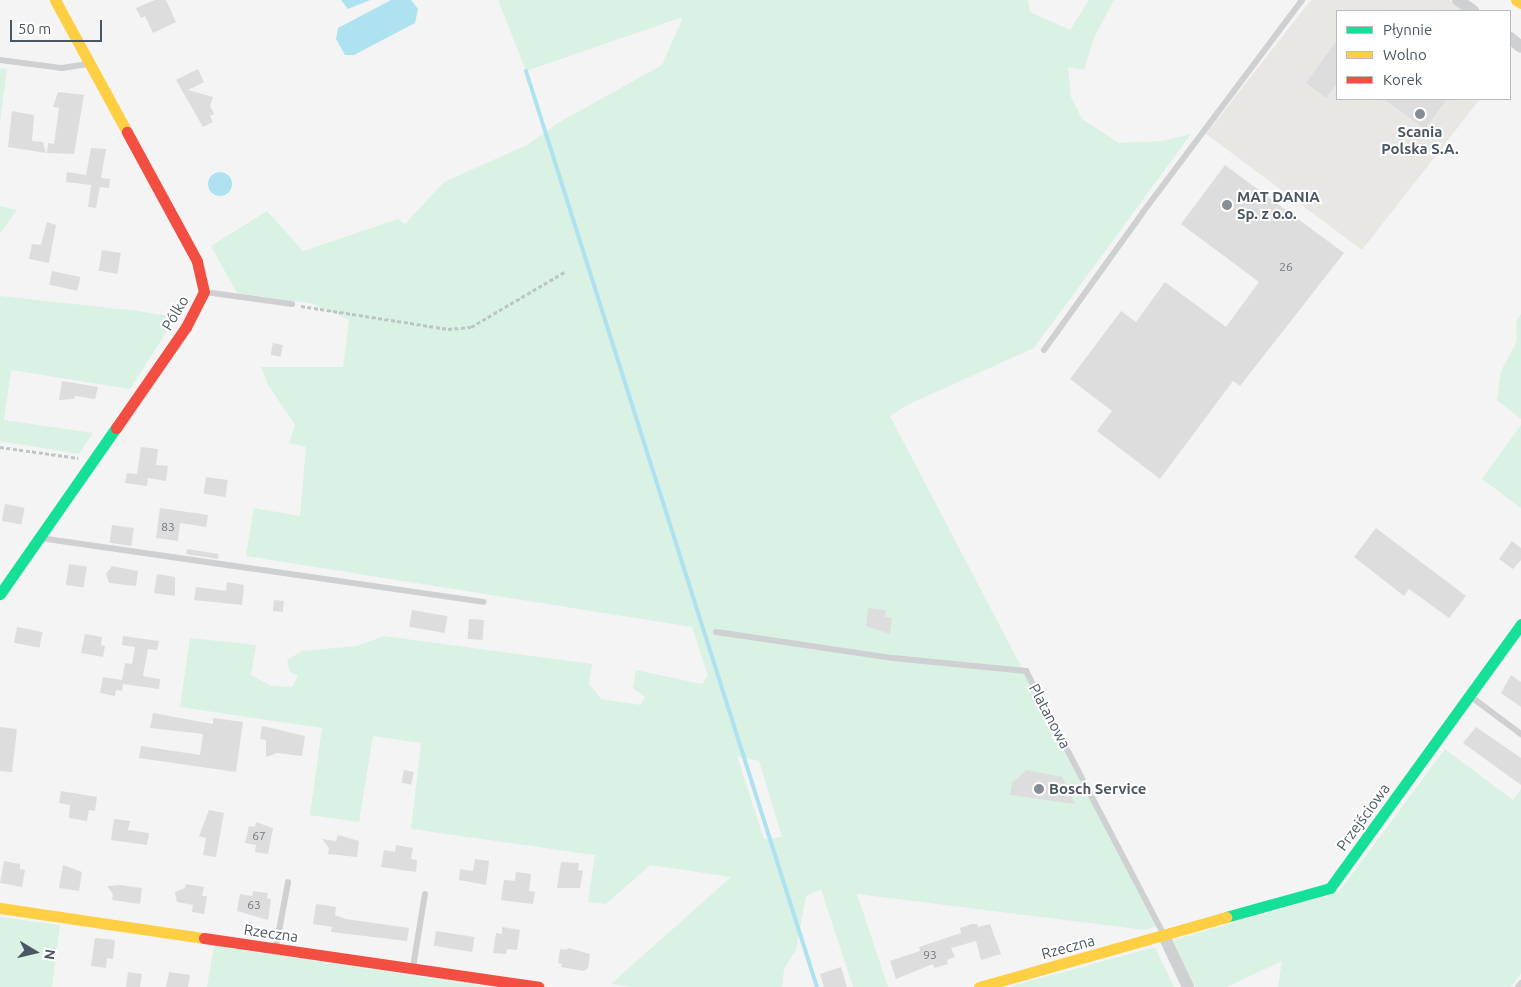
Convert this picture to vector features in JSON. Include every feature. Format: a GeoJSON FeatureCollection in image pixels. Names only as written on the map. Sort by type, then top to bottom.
{"type":"FeatureCollection","features":[{"type":"Feature","properties":{"kind":"street","name":"Pólko"},"geometry":{"type":"LineString","coordinates":[[0,594],[186,327],[204,292],[197,261],[88,64],[55,0]]}},
{"type":"Feature","properties":{"kind":"street"},"geometry":{"type":"LineString","coordinates":[[1458,0],[1472,10]]}},
{"type":"Feature","properties":{"kind":"street"},"geometry":{"type":"LineString","coordinates":[[1516,0],[1521,3]]}},
{"type":"Feature","properties":{"kind":"street"},"geometry":{"type":"LineString","coordinates":[[1511,39],[1521,47]]}},
{"type":"Feature","properties":{"kind":"street","name":"Przejściowa"},"geometry":{"type":"LineString","coordinates":[[1164,936],[1330,888],[1521,624]]}},
{"type":"Feature","properties":{"kind":"street","name":"Rzeczna"},"geometry":{"type":"LineString","coordinates":[[0,908],[538,987]]}},
{"type":"Feature","properties":{"kind":"street","name":"Rzeczna"},"geometry":{"type":"LineString","coordinates":[[979,987],[1164,936]]}},
{"type":"Feature","properties":{"kind":"street","name":"Platanowa"},"geometry":{"type":"LineString","coordinates":[[1164,936],[1188,987]]}},
{"type":"Feature","properties":{"kind":"lane"},"geometry":{"type":"LineString","coordinates":[[1044,350],[1302,0]]}},
{"type":"Feature","properties":{"kind":"lane"},"geometry":{"type":"LineString","coordinates":[[0,60],[62,68],[88,64]]}},
{"type":"Feature","properties":{"kind":"lane"},"geometry":{"type":"LineString","coordinates":[[204,292],[292,304]]}},
{"type":"Feature","properties":{"kind":"lane"},"geometry":{"type":"LineString","coordinates":[[38,538],[148,556],[483,602]]}},
{"type":"Feature","properties":{"kind":"lane","name":"Platanowa"},"geometry":{"type":"LineString","coordinates":[[716,632],[893,658],[1026,671],[1164,936]]}},
{"type":"Feature","properties":{"kind":"lane"},"geometry":{"type":"LineString","coordinates":[[1469,696],[1521,734]]}},
{"type":"Feature","properties":{"kind":"lane"},"geometry":{"type":"LineString","coordinates":[[276,949],[288,882]]}},
{"type":"Feature","properties":{"kind":"lane"},"geometry":{"type":"LineString","coordinates":[[413,968],[425,894]]}},
{"type":"Feature","properties":{"kind":"lane"},"geometry":{"type":"LineString","coordinates":[[1518,987],[1521,983]]}},
{"type":"Feature","properties":{"kind":"path"},"geometry":{"type":"LineString","coordinates":[[292,304],[448,329],[471,327],[566,271]]}},
{"type":"Feature","properties":{"kind":"path"},"geometry":{"type":"LineString","coordinates":[[0,447],[92,460]]}},
{"type":"Feature","properties":{"kind":"shaded area"},"geometry":{"type":"Polygon","coordinates":[[[1311,0],[1449,0],[1463,10],[1336,10],[1336,100],[1479,100],[1362,250],[1206,134],[1311,0]]]}},
{"type":"Feature","properties":{"kind":"green space"},"geometry":{"type":"Polygon","coordinates":[[[498,0],[1028,0],[1030,12],[1070,30],[1089,0],[1114,0],[1094,38],[1084,70],[1068,67],[1071,97],[1082,119],[1119,143],[1162,141],[1191,134],[1034,348],[907,405],[890,416],[1157,926],[1145,930],[857,894],[888,987],[853,987],[821,889],[806,896],[796,950],[784,969],[782,987],[631,987],[611,984],[731,877],[650,865],[606,904],[588,902],[595,855],[411,829],[421,743],[373,736],[359,822],[310,815],[322,728],[180,707],[190,638],[256,645],[251,675],[271,686],[292,687],[298,676],[290,672],[287,660],[302,651],[357,646],[384,636],[592,664],[589,684],[601,699],[641,705],[645,697],[633,688],[636,670],[702,684],[708,676],[692,627],[246,556],[254,508],[300,516],[306,447],[289,443],[295,425],[268,385],[261,367],[343,367],[349,320],[310,303],[237,293],[211,246],[267,211],[303,251],[398,219],[405,224],[444,182],[527,145],[558,123],[662,65],[683,17],[526,71],[498,0]],[[737,756],[764,839],[782,837],[759,761],[737,756]]]}},
{"type":"Feature","properties":{"kind":"green space"},"geometry":{"type":"Polygon","coordinates":[[[0,68],[7,69],[0,122],[0,68]]]}},
{"type":"Feature","properties":{"kind":"green space"},"geometry":{"type":"Polygon","coordinates":[[[0,206],[17,210],[0,234],[0,206]]]}},
{"type":"Feature","properties":{"kind":"green space"},"geometry":{"type":"Polygon","coordinates":[[[0,296],[176,317],[130,389],[11,370],[4,420],[93,433],[79,454],[0,441],[0,296]]]}},
{"type":"Feature","properties":{"kind":"green space"},"geometry":{"type":"Polygon","coordinates":[[[1521,314],[1521,419],[1497,400],[1501,371],[1517,341],[1516,322],[1521,314]]]}},
{"type":"Feature","properties":{"kind":"green space"},"geometry":{"type":"Polygon","coordinates":[[[1521,425],[1521,508],[1482,479],[1521,425]]]}},
{"type":"Feature","properties":{"kind":"green space"},"geometry":{"type":"Polygon","coordinates":[[[1445,749],[1513,800],[1521,789],[1521,973],[1511,987],[1278,987],[1282,961],[1227,987],[1195,987],[1173,940],[1338,893],[1445,749]]]}},
{"type":"Feature","properties":{"kind":"green space"},"geometry":{"type":"Polygon","coordinates":[[[0,917],[60,925],[52,987],[0,987],[0,917]]]}},
{"type":"Feature","properties":{"kind":"green space"},"geometry":{"type":"Polygon","coordinates":[[[214,946],[488,987],[207,987],[214,946]]]}},
{"type":"Feature","properties":{"kind":"green space"},"geometry":{"type":"Polygon","coordinates":[[[1155,947],[1174,987],[1008,987],[1155,947]]]}},
{"type":"Feature","properties":{"kind":"water"},"geometry":{"type":"Polygon","coordinates":[[[341,0],[370,0],[348,9],[341,0]]]}},
{"type":"Feature","properties":{"kind":"water"},"geometry":{"type":"Polygon","coordinates":[[[391,0],[411,0],[418,9],[415,23],[354,55],[345,55],[336,39],[338,28],[391,0]]]}},
{"type":"Feature","properties":{"kind":"water"},"geometry":{"type":"Polygon","coordinates":[[[215,172],[225,172],[232,179],[232,189],[225,196],[215,196],[208,189],[208,179],[215,172]]]}},
{"type":"Feature","properties":{"kind":"building"},"geometry":{"type":"Polygon","coordinates":[[[155,0],[166,0],[176,22],[153,33],[145,16],[141,18],[136,8],[155,0]]]}},
{"type":"Feature","properties":{"kind":"building"},"geometry":{"type":"Polygon","coordinates":[[[1336,41],[1336,84],[1326,98],[1306,83],[1336,41]]]}},
{"type":"Feature","properties":{"kind":"building"},"geometry":{"type":"Polygon","coordinates":[[[198,69],[204,82],[188,90],[213,97],[210,106],[214,114],[210,116],[213,122],[203,127],[176,80],[198,69]]]}},
{"type":"Feature","properties":{"kind":"building"},"geometry":{"type":"Polygon","coordinates":[[[58,92],[84,95],[74,154],[47,153],[48,143],[54,144],[59,108],[53,107],[58,92]]]}},
{"type":"Feature","properties":{"kind":"building","name":"Scania Polska S.A."},"geometry":{"type":"Polygon","coordinates":[[[1385,100],[1446,100],[1425,129],[1385,100]]]}},
{"type":"Feature","properties":{"kind":"building"},"geometry":{"type":"Polygon","coordinates":[[[12,111],[34,115],[32,141],[43,142],[46,153],[8,147],[12,111]]]}},
{"type":"Feature","properties":{"kind":"building"},"geometry":{"type":"Polygon","coordinates":[[[91,148],[106,149],[101,178],[110,179],[109,188],[100,187],[96,208],[88,207],[91,185],[66,182],[67,172],[86,175],[91,148]]]}},
{"type":"Feature","properties":{"kind":"building"},"geometry":{"type":"Polygon","coordinates":[[[1225,165],[1344,253],[1240,386],[1233,381],[1160,479],[1097,431],[1112,411],[1070,379],[1121,311],[1136,322],[1165,282],[1226,327],[1259,282],[1181,224],[1225,165]]]}},
{"type":"Feature","properties":{"kind":"building"},"geometry":{"type":"Polygon","coordinates":[[[47,222],[56,225],[49,263],[29,259],[32,244],[41,245],[47,222]]]}},
{"type":"Feature","properties":{"kind":"building"},"geometry":{"type":"Polygon","coordinates":[[[102,250],[121,253],[117,274],[99,271],[102,250]]]}},
{"type":"Feature","properties":{"kind":"building"},"geometry":{"type":"Polygon","coordinates":[[[52,271],[80,277],[77,291],[49,285],[52,271]]]}},
{"type":"Feature","properties":{"kind":"building"},"geometry":{"type":"Polygon","coordinates":[[[273,343],[283,345],[281,357],[271,355],[273,343]]]}},
{"type":"Feature","properties":{"kind":"building"},"geometry":{"type":"Polygon","coordinates":[[[62,381],[98,387],[95,399],[75,396],[74,399],[59,400],[62,381]]]}},
{"type":"Feature","properties":{"kind":"building"},"geometry":{"type":"Polygon","coordinates":[[[141,447],[158,449],[156,465],[168,466],[166,481],[148,478],[147,486],[125,483],[127,473],[137,474],[141,447]]]}},
{"type":"Feature","properties":{"kind":"building"},"geometry":{"type":"Polygon","coordinates":[[[206,477],[228,480],[225,497],[204,494],[206,477]]]}},
{"type":"Feature","properties":{"kind":"building"},"geometry":{"type":"Polygon","coordinates":[[[5,504],[25,508],[21,525],[2,521],[5,504]]]}},
{"type":"Feature","properties":{"kind":"building"},"geometry":{"type":"Polygon","coordinates":[[[160,508],[208,515],[206,527],[180,523],[178,541],[156,538],[160,508]]]}},
{"type":"Feature","properties":{"kind":"building"},"geometry":{"type":"Polygon","coordinates":[[[112,525],[134,528],[131,546],[109,543],[112,525]]]}},
{"type":"Feature","properties":{"kind":"building"},"geometry":{"type":"Polygon","coordinates":[[[1376,528],[1466,596],[1449,618],[1409,589],[1404,596],[1354,557],[1376,528]]]}},
{"type":"Feature","properties":{"kind":"building"},"geometry":{"type":"Polygon","coordinates":[[[1512,541],[1521,548],[1521,560],[1513,569],[1499,559],[1512,541]]]}},
{"type":"Feature","properties":{"kind":"building"},"geometry":{"type":"Polygon","coordinates":[[[187,549],[219,554],[218,559],[186,554],[187,549]]]}},
{"type":"Feature","properties":{"kind":"building"},"geometry":{"type":"Polygon","coordinates":[[[69,564],[87,567],[83,588],[66,585],[69,564]]]}},
{"type":"Feature","properties":{"kind":"building"},"geometry":{"type":"Polygon","coordinates":[[[112,566],[138,571],[136,586],[109,583],[106,574],[112,566]]]}},
{"type":"Feature","properties":{"kind":"building"},"geometry":{"type":"Polygon","coordinates":[[[157,574],[175,577],[175,596],[154,593],[157,574]]]}},
{"type":"Feature","properties":{"kind":"building"},"geometry":{"type":"Polygon","coordinates":[[[227,582],[244,585],[242,605],[194,600],[196,587],[226,591],[227,582]]]}},
{"type":"Feature","properties":{"kind":"building"},"geometry":{"type":"Polygon","coordinates":[[[274,600],[284,601],[283,612],[273,611],[274,600]]]}},
{"type":"Feature","properties":{"kind":"building"},"geometry":{"type":"Polygon","coordinates":[[[868,608],[886,610],[885,617],[892,618],[890,634],[866,626],[868,608]]]}},
{"type":"Feature","properties":{"kind":"building"},"geometry":{"type":"Polygon","coordinates":[[[412,610],[447,616],[445,633],[409,627],[412,610]]]}},
{"type":"Feature","properties":{"kind":"building"},"geometry":{"type":"Polygon","coordinates":[[[469,619],[484,620],[483,640],[468,639],[469,619]]]}},
{"type":"Feature","properties":{"kind":"building"},"geometry":{"type":"Polygon","coordinates":[[[17,627],[43,632],[39,648],[14,643],[17,627]]]}},
{"type":"Feature","properties":{"kind":"building"},"geometry":{"type":"Polygon","coordinates":[[[85,634],[102,637],[101,645],[105,646],[103,657],[81,653],[85,634]]]}},
{"type":"Feature","properties":{"kind":"building"},"geometry":{"type":"Polygon","coordinates":[[[123,636],[159,641],[157,650],[148,649],[143,676],[160,679],[159,689],[123,684],[122,691],[116,690],[115,696],[100,693],[103,677],[122,680],[125,663],[132,664],[135,647],[122,645],[123,636]]]}},
{"type":"Feature","properties":{"kind":"building"},"geometry":{"type":"Polygon","coordinates":[[[1511,675],[1521,682],[1521,707],[1501,693],[1511,675]]]}},
{"type":"Feature","properties":{"kind":"building"},"geometry":{"type":"Polygon","coordinates":[[[153,713],[213,724],[213,718],[243,722],[236,772],[139,758],[141,746],[200,755],[203,734],[150,728],[153,713]]]}},
{"type":"Feature","properties":{"kind":"building"},"geometry":{"type":"Polygon","coordinates":[[[262,726],[305,736],[302,756],[277,753],[266,757],[266,740],[260,739],[262,726]]]}},
{"type":"Feature","properties":{"kind":"building"},"geometry":{"type":"Polygon","coordinates":[[[0,727],[17,729],[12,772],[0,771],[0,727]]]}},
{"type":"Feature","properties":{"kind":"building"},"geometry":{"type":"Polygon","coordinates":[[[1476,727],[1521,758],[1521,785],[1463,743],[1476,727]]]}},
{"type":"Feature","properties":{"kind":"building"},"geometry":{"type":"Polygon","coordinates":[[[404,770],[414,772],[411,785],[402,783],[404,770]]]}},
{"type":"Feature","properties":{"kind":"building","name":"Bosch Service"},"geometry":{"type":"Polygon","coordinates":[[[1027,770],[1062,777],[1075,804],[1010,795],[1012,783],[1027,770]]]}},
{"type":"Feature","properties":{"kind":"building"},"geometry":{"type":"Polygon","coordinates":[[[61,791],[97,797],[95,811],[89,810],[87,821],[69,818],[70,805],[59,803],[61,791]]]}},
{"type":"Feature","properties":{"kind":"building"},"geometry":{"type":"Polygon","coordinates":[[[209,810],[224,813],[216,857],[203,855],[206,838],[199,836],[209,810]]]}},
{"type":"Feature","properties":{"kind":"building"},"geometry":{"type":"Polygon","coordinates":[[[114,819],[130,821],[128,830],[149,833],[147,845],[111,840],[114,819]]]}},
{"type":"Feature","properties":{"kind":"building"},"geometry":{"type":"Polygon","coordinates":[[[256,822],[273,828],[268,854],[255,852],[256,845],[245,843],[249,826],[255,827],[256,822]]]}},
{"type":"Feature","properties":{"kind":"building"},"geometry":{"type":"Polygon","coordinates":[[[338,835],[359,841],[357,857],[328,854],[329,848],[322,839],[336,841],[338,835]]]}},
{"type":"Feature","properties":{"kind":"building"},"geometry":{"type":"Polygon","coordinates":[[[396,845],[413,848],[411,859],[417,860],[416,872],[381,867],[384,850],[395,852],[396,845]]]}},
{"type":"Feature","properties":{"kind":"building"},"geometry":{"type":"Polygon","coordinates":[[[475,859],[489,861],[486,885],[459,880],[460,869],[473,871],[475,859]]]}},
{"type":"Feature","properties":{"kind":"building"},"geometry":{"type":"Polygon","coordinates":[[[4,861],[20,864],[20,869],[25,870],[22,887],[0,883],[4,861]]]}},
{"type":"Feature","properties":{"kind":"building"},"geometry":{"type":"Polygon","coordinates":[[[561,862],[579,863],[578,870],[583,871],[580,888],[557,888],[561,862]]]}},
{"type":"Feature","properties":{"kind":"building"},"geometry":{"type":"Polygon","coordinates":[[[63,865],[82,872],[79,891],[59,888],[63,865]]]}},
{"type":"Feature","properties":{"kind":"building"},"geometry":{"type":"Polygon","coordinates":[[[516,872],[531,874],[529,891],[535,892],[533,904],[501,900],[504,880],[515,881],[516,872]]]}},
{"type":"Feature","properties":{"kind":"building"},"geometry":{"type":"Polygon","coordinates":[[[186,884],[204,887],[202,896],[207,896],[204,914],[192,912],[193,905],[177,902],[175,892],[185,888],[186,884]]]}},
{"type":"Feature","properties":{"kind":"building"},"geometry":{"type":"Polygon","coordinates":[[[120,885],[142,888],[140,904],[112,900],[113,894],[107,886],[120,885]]]}},
{"type":"Feature","properties":{"kind":"building"},"geometry":{"type":"Polygon","coordinates":[[[253,891],[268,893],[267,898],[271,899],[268,920],[237,911],[240,894],[252,896],[253,891]]]}},
{"type":"Feature","properties":{"kind":"building"},"geometry":{"type":"Polygon","coordinates":[[[316,904],[336,907],[335,915],[346,919],[409,928],[407,941],[331,932],[332,927],[313,924],[316,904]]]}},
{"type":"Feature","properties":{"kind":"building"},"geometry":{"type":"Polygon","coordinates":[[[977,924],[978,927],[990,924],[1001,954],[981,960],[976,941],[951,948],[955,957],[947,960],[948,964],[934,968],[933,964],[896,979],[890,961],[920,951],[919,947],[961,933],[960,928],[977,924]]]}},
{"type":"Feature","properties":{"kind":"building"},"geometry":{"type":"Polygon","coordinates":[[[502,927],[520,930],[517,950],[507,949],[506,954],[493,953],[496,933],[502,934],[502,927]]]}},
{"type":"Feature","properties":{"kind":"building"},"geometry":{"type":"Polygon","coordinates":[[[436,931],[475,937],[472,952],[434,946],[436,931]]]}},
{"type":"Feature","properties":{"kind":"building"},"geometry":{"type":"Polygon","coordinates":[[[95,938],[115,940],[113,959],[107,958],[106,968],[91,966],[95,938]]]}},
{"type":"Feature","properties":{"kind":"building"},"geometry":{"type":"Polygon","coordinates":[[[568,948],[590,954],[588,968],[584,971],[561,967],[562,964],[558,963],[560,949],[567,950],[568,948]]]}},
{"type":"Feature","properties":{"kind":"building"},"geometry":{"type":"Polygon","coordinates":[[[841,967],[847,987],[824,987],[820,974],[841,967]]]}},
{"type":"Feature","properties":{"kind":"building"},"geometry":{"type":"Polygon","coordinates":[[[128,972],[142,974],[140,987],[126,987],[128,972]]]}},
{"type":"Feature","properties":{"kind":"building"},"geometry":{"type":"Polygon","coordinates":[[[169,972],[190,975],[188,987],[166,987],[169,972]]]}},
{"type":"Feature","properties":{"kind":"waterway"},"geometry":{"type":"LineString","coordinates":[[526,71],[817,987]]}},
{"type":"Feature","properties":{"kind":"traffic: fast"},"geometry":{"type":"LineString","coordinates":[[0,594],[116,428]]}},
{"type":"Feature","properties":{"kind":"traffic: fast"},"geometry":{"type":"LineString","coordinates":[[1226,917],[1330,888],[1521,624]]}},
{"type":"Feature","properties":{"kind":"traffic: slow"},"geometry":{"type":"LineString","coordinates":[[55,0],[127,132]]}},
{"type":"Feature","properties":{"kind":"traffic: slow"},"geometry":{"type":"LineString","coordinates":[[1516,0],[1521,3]]}},
{"type":"Feature","properties":{"kind":"traffic: slow"},"geometry":{"type":"LineString","coordinates":[[0,908],[204,938]]}},
{"type":"Feature","properties":{"kind":"traffic: slow"},"geometry":{"type":"LineString","coordinates":[[979,987],[1226,917]]}},
{"type":"Feature","properties":{"kind":"traffic: jam"},"geometry":{"type":"LineString","coordinates":[[116,428],[186,327],[204,292],[197,261],[127,132]]}},
{"type":"Feature","properties":{"kind":"traffic: jam"},"geometry":{"type":"LineString","coordinates":[[204,938],[538,987]]}},
{"type":"Feature","properties":{"kind":"place","name":"Scania Polska S.A."},"geometry":{"type":"Point","coordinates":[1420,114]}},
{"type":"Feature","properties":{"kind":"place","name":"MAT DANIA Sp. z o.o."},"geometry":{"type":"Point","coordinates":[1227,205]}},
{"type":"Feature","properties":{"kind":"place","name":"Bosch Service"},"geometry":{"type":"Point","coordinates":[1039,789]}}]}
